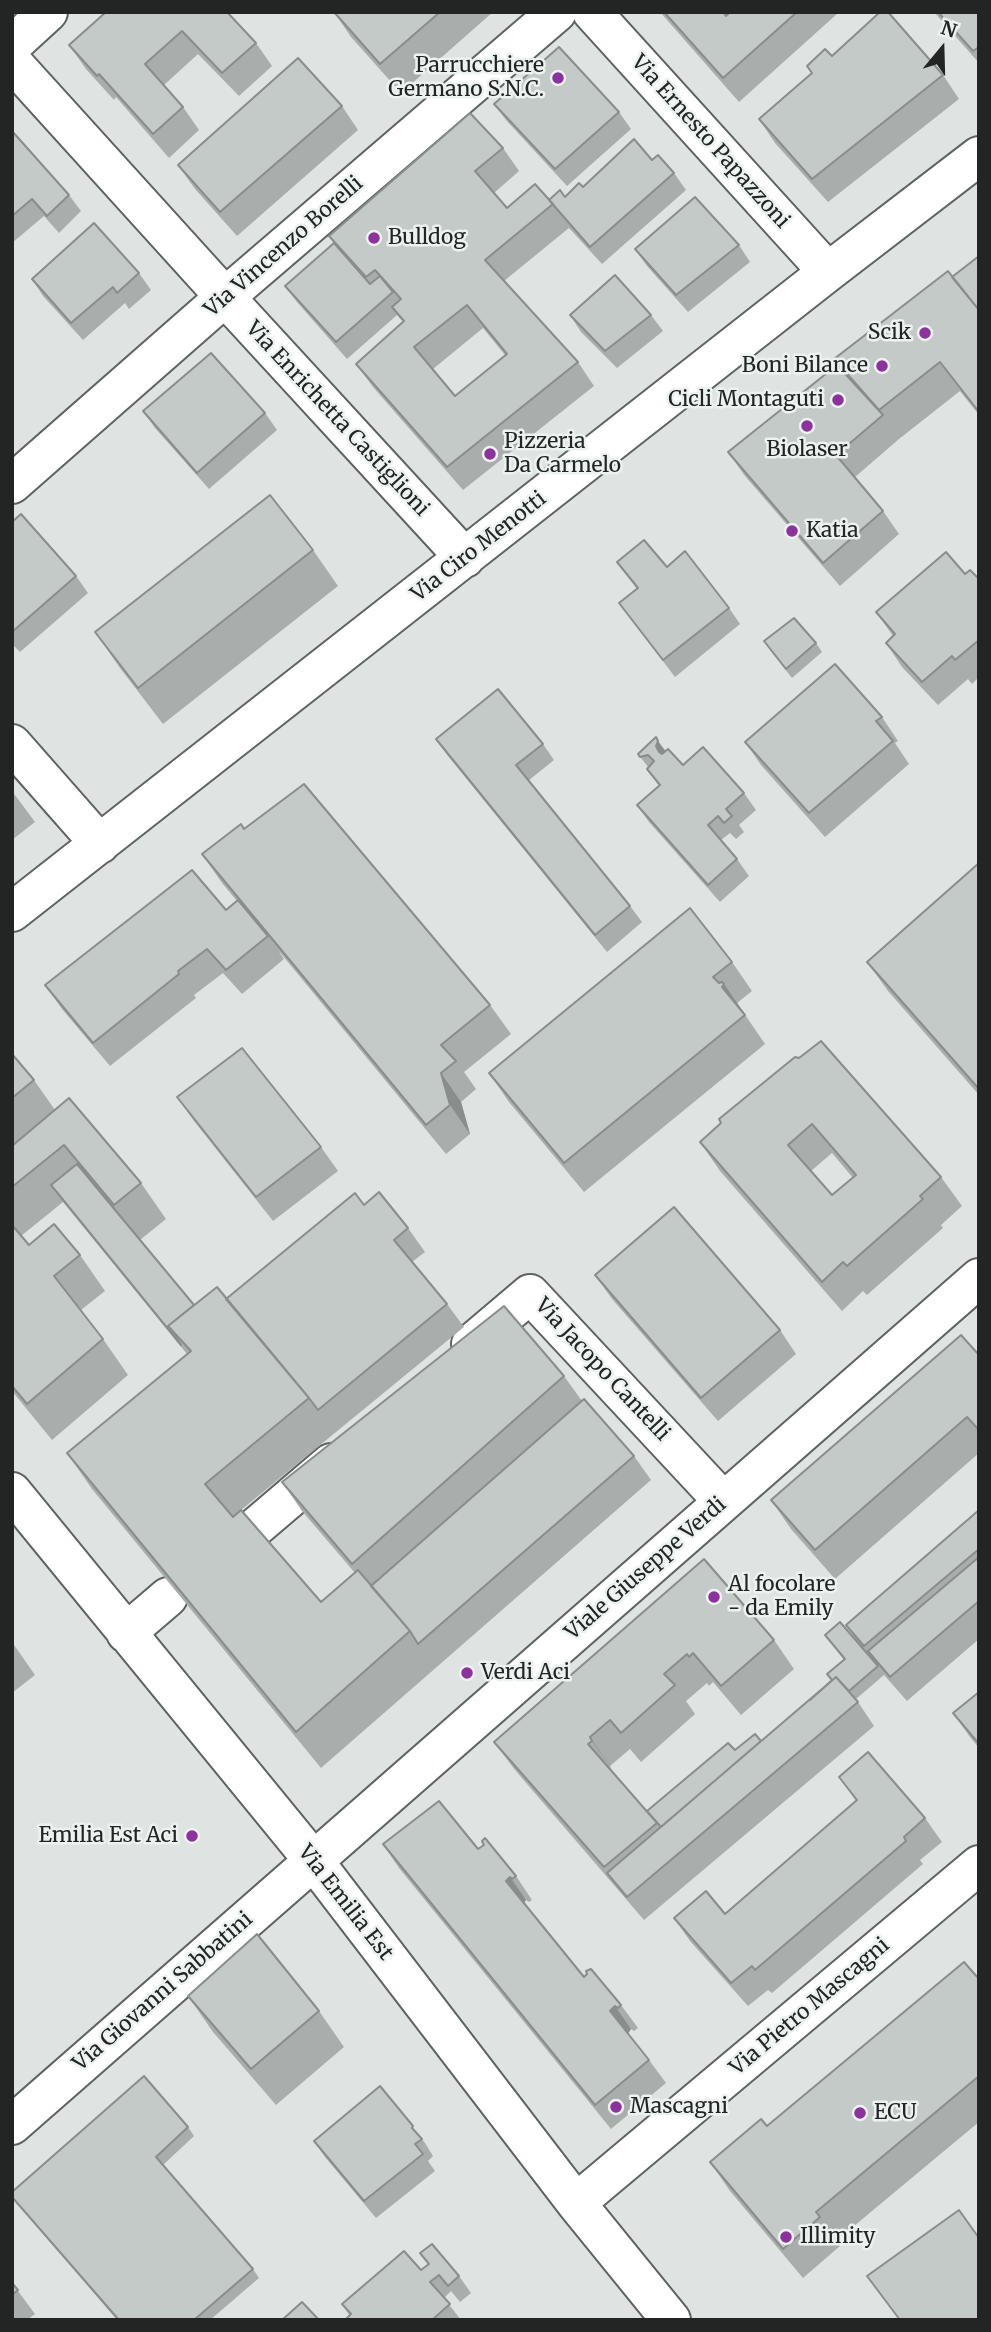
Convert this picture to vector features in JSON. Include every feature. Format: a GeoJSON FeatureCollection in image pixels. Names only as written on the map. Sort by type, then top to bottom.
{"type":"FeatureCollection","features":[{"type":"Feature","properties":{"kind":"street"},"geometry":{"type":"LineString","coordinates":[[12,45],[48,12]]}},
{"type":"Feature","properties":{"kind":"street","name":"Via Vincenzo Borelli"},"geometry":{"type":"LineString","coordinates":[[12,484],[557,12]]}},
{"type":"Feature","properties":{"kind":"street","name":"Via Ernesto Papazzoni"},"geometry":{"type":"LineString","coordinates":[[592,12],[828,272]]}},
{"type":"Feature","properties":{"kind":"street","name":"Via Enrichetta Castiglioni"},"geometry":{"type":"LineString","coordinates":[[12,62],[466,558]]}},
{"type":"Feature","properties":{"kind":"street","name":"Via Ciro Menotti"},"geometry":{"type":"LineString","coordinates":[[12,912],[979,156]]}},
{"type":"Feature","properties":{"kind":"street"},"geometry":{"type":"LineString","coordinates":[[12,744],[100,844]]}},
{"type":"Feature","properties":{"kind":"street","name":"Viale Giuseppe Verdi"},"geometry":{"type":"LineString","coordinates":[[313,1860],[979,1278]]}},
{"type":"Feature","properties":{"kind":"street","name":"Via Jacopo Cantelli"},"geometry":{"type":"LineString","coordinates":[[447,1364],[530,1294],[723,1501]]}},
{"type":"Feature","properties":{"kind":"street"},"geometry":{"type":"LineString","coordinates":[[250,1532],[354,1444]]}},
{"type":"Feature","properties":{"kind":"street","name":"Via Emilia Est"},"geometry":{"type":"LineString","coordinates":[[12,1492],[313,1860],[576,2203],[671,2320]]}},
{"type":"Feature","properties":{"kind":"street"},"geometry":{"type":"LineString","coordinates":[[126,1633],[168,1597]]}},
{"type":"Feature","properties":{"kind":"street","name":"Via Giovanni Sabbatini"},"geometry":{"type":"LineString","coordinates":[[12,2125],[313,1860]]}},
{"type":"Feature","properties":{"kind":"street","name":"Via Pietro Mascagni"},"geometry":{"type":"LineString","coordinates":[[576,2203],[979,1865]]}},
{"type":"Feature","properties":{"kind":"building"},"geometry":{"type":"Polygon","coordinates":[[[106,12],[227,12],[256,43],[222,73],[182,31],[145,64],[183,107],[153,134],[69,45],[106,12]]]}},
{"type":"Feature","properties":{"kind":"building"},"geometry":{"type":"Polygon","coordinates":[[[334,12],[440,12],[380,64],[334,12]]]}},
{"type":"Feature","properties":{"kind":"building"},"geometry":{"type":"Polygon","coordinates":[[[664,12],[723,12],[726,16],[730,12],[797,12],[723,78],[664,12]]]}},
{"type":"Feature","properties":{"kind":"building"},"geometry":{"type":"Polygon","coordinates":[[[880,12],[888,12],[943,75],[812,179],[759,119],[812,73],[807,66],[825,49],[832,56],[880,12]]]}},
{"type":"Feature","properties":{"kind":"building"},"geometry":{"type":"Polygon","coordinates":[[[938,12],[979,12],[979,47],[973,51],[938,12]]]}},
{"type":"Feature","properties":{"kind":"building"},"geometry":{"type":"Polygon","coordinates":[[[559,47],[619,112],[555,169],[494,104],[559,47]]]}},
{"type":"Feature","properties":{"kind":"building"},"geometry":{"type":"Polygon","coordinates":[[[298,58],[342,106],[220,212],[178,165],[298,58]]]}},
{"type":"Feature","properties":{"kind":"building"},"geometry":{"type":"Polygon","coordinates":[[[470,113],[503,148],[475,171],[507,208],[535,184],[553,204],[485,260],[578,362],[447,467],[356,364],[404,321],[392,307],[401,299],[375,270],[366,277],[329,236],[470,113]],[[467,305],[414,347],[455,396],[507,354],[467,305]]]}},
{"type":"Feature","properties":{"kind":"building"},"geometry":{"type":"Polygon","coordinates":[[[12,131],[69,195],[47,216],[32,199],[12,216],[12,131]]]}},
{"type":"Feature","properties":{"kind":"building"},"geometry":{"type":"Polygon","coordinates":[[[634,139],[652,160],[658,155],[674,173],[590,247],[549,200],[560,190],[565,197],[579,183],[583,187],[634,139]]]}},
{"type":"Feature","properties":{"kind":"building"},"geometry":{"type":"Polygon","coordinates":[[[695,197],[739,245],[676,295],[635,249],[695,197]]]}},
{"type":"Feature","properties":{"kind":"building"},"geometry":{"type":"Polygon","coordinates":[[[94,223],[139,273],[117,293],[113,287],[71,323],[32,279],[94,223]]]}},
{"type":"Feature","properties":{"kind":"building"},"geometry":{"type":"Polygon","coordinates":[[[334,243],[370,284],[380,276],[393,292],[336,342],[285,286],[334,243]]]}},
{"type":"Feature","properties":{"kind":"building"},"geometry":{"type":"Polygon","coordinates":[[[979,256],[979,310],[952,277],[979,256]]]}},
{"type":"Feature","properties":{"kind":"building"},"geometry":{"type":"Polygon","coordinates":[[[948,271],[979,310],[979,412],[940,362],[879,410],[834,359],[948,271]]]}},
{"type":"Feature","properties":{"kind":"building"},"geometry":{"type":"Polygon","coordinates":[[[615,275],[651,315],[605,351],[570,315],[615,275]]]}},
{"type":"Feature","properties":{"kind":"building"},"geometry":{"type":"Polygon","coordinates":[[[211,353],[265,413],[197,473],[143,411],[211,353]]]}},
{"type":"Feature","properties":{"kind":"building"},"geometry":{"type":"Polygon","coordinates":[[[837,365],[883,415],[836,455],[883,511],[823,563],[728,452],[837,365]]]}},
{"type":"Feature","properties":{"kind":"building"},"geometry":{"type":"Polygon","coordinates":[[[270,495],[313,550],[138,688],[95,632],[270,495]]]}},
{"type":"Feature","properties":{"kind":"building"},"geometry":{"type":"Polygon","coordinates":[[[21,514],[76,576],[12,632],[12,522],[21,514]]]}},
{"type":"Feature","properties":{"kind":"building"},"geometry":{"type":"Polygon","coordinates":[[[644,540],[667,567],[685,551],[729,608],[663,660],[619,603],[638,588],[617,562],[644,540]]]}},
{"type":"Feature","properties":{"kind":"building"},"geometry":{"type":"Polygon","coordinates":[[[946,552],[965,574],[970,570],[979,579],[979,640],[955,660],[952,656],[922,682],[886,643],[895,634],[876,612],[946,552]]]}},
{"type":"Feature","properties":{"kind":"building"},"geometry":{"type":"Polygon","coordinates":[[[794,618],[816,643],[786,669],[764,641],[794,618]]]}},
{"type":"Feature","properties":{"kind":"building"},"geometry":{"type":"Polygon","coordinates":[[[835,664],[882,717],[876,721],[893,741],[809,813],[745,742],[835,664]]]}},
{"type":"Feature","properties":{"kind":"building"},"geometry":{"type":"Polygon","coordinates":[[[498,689],[543,744],[516,765],[630,906],[595,935],[436,739],[498,689]]]}},
{"type":"Feature","properties":{"kind":"building"},"geometry":{"type":"Polygon","coordinates":[[[656,737],[659,752],[662,754],[668,749],[683,765],[703,747],[744,793],[726,809],[732,816],[724,823],[718,816],[708,825],[737,859],[708,885],[637,805],[660,785],[647,769],[654,761],[648,755],[640,757],[638,754],[656,737]]]}},
{"type":"Feature","properties":{"kind":"building"},"geometry":{"type":"Polygon","coordinates":[[[304,784],[490,1005],[441,1045],[456,1061],[441,1073],[450,1105],[426,1125],[202,854],[241,824],[244,829],[304,784]]]}},
{"type":"Feature","properties":{"kind":"building"},"geometry":{"type":"Polygon","coordinates":[[[979,863],[979,1089],[867,962],[979,863]]]}},
{"type":"Feature","properties":{"kind":"building"},"geometry":{"type":"Polygon","coordinates":[[[192,870],[226,910],[238,900],[268,936],[226,970],[207,949],[93,1043],[45,985],[192,870]]]}},
{"type":"Feature","properties":{"kind":"building"},"geometry":{"type":"Polygon","coordinates":[[[690,908],[732,962],[713,977],[724,984],[722,987],[745,1015],[564,1163],[489,1073],[690,908]]]}},
{"type":"Feature","properties":{"kind":"building"},"geometry":{"type":"Polygon","coordinates":[[[821,1041],[941,1177],[920,1196],[923,1199],[847,1266],[843,1262],[822,1282],[700,1142],[721,1123],[719,1119],[795,1057],[799,1058],[821,1041]],[[812,1124],[788,1145],[832,1195],[856,1175],[812,1124]]]}},
{"type":"Feature","properties":{"kind":"building"},"geometry":{"type":"Polygon","coordinates":[[[242,1048],[321,1147],[256,1197],[177,1097],[242,1048]]]}},
{"type":"Feature","properties":{"kind":"building"},"geometry":{"type":"Polygon","coordinates":[[[12,1054],[34,1080],[12,1098],[12,1054]]]}},
{"type":"Feature","properties":{"kind":"building"},"geometry":{"type":"Polygon","coordinates":[[[69,1098],[141,1183],[114,1205],[64,1145],[12,1187],[12,1146],[69,1098]]]}},
{"type":"Feature","properties":{"kind":"building"},"geometry":{"type":"Polygon","coordinates":[[[77,1164],[194,1305],[168,1326],[181,1345],[51,1185],[77,1164]]]}},
{"type":"Feature","properties":{"kind":"building"},"geometry":{"type":"Polygon","coordinates":[[[379,1192],[408,1228],[394,1240],[447,1304],[318,1410],[226,1299],[355,1193],[364,1205],[379,1192]]]}},
{"type":"Feature","properties":{"kind":"building"},"geometry":{"type":"Polygon","coordinates":[[[674,1207],[780,1330],[701,1398],[595,1275],[674,1207]]]}},
{"type":"Feature","properties":{"kind":"building"},"geometry":{"type":"Polygon","coordinates":[[[54,1224],[80,1255],[54,1276],[103,1339],[27,1404],[12,1386],[12,1225],[29,1245],[54,1224]]]}},
{"type":"Feature","properties":{"kind":"building"},"geometry":{"type":"Polygon","coordinates":[[[217,1287],[309,1398],[205,1484],[233,1517],[241,1510],[321,1602],[358,1570],[410,1631],[296,1732],[67,1453],[191,1351],[168,1326],[217,1287]]]}},
{"type":"Feature","properties":{"kind":"building"},"geometry":{"type":"Polygon","coordinates":[[[504,1306],[564,1376],[352,1564],[282,1482],[504,1306]]]}},
{"type":"Feature","properties":{"kind":"building"},"geometry":{"type":"Polygon","coordinates":[[[961,1335],[979,1355],[979,1430],[967,1417],[815,1550],[771,1500],[961,1335]]]}},
{"type":"Feature","properties":{"kind":"building"},"geometry":{"type":"Polygon","coordinates":[[[584,1399],[634,1456],[418,1644],[371,1586],[584,1399]]]}},
{"type":"Feature","properties":{"kind":"building"},"geometry":{"type":"Polygon","coordinates":[[[979,1510],[979,1549],[864,1646],[846,1625],[979,1510]]]}},
{"type":"Feature","properties":{"kind":"building"},"geometry":{"type":"Polygon","coordinates":[[[979,1557],[979,1601],[890,1677],[868,1651],[979,1557]]]}},
{"type":"Feature","properties":{"kind":"building"},"geometry":{"type":"Polygon","coordinates":[[[704,1559],[774,1640],[721,1686],[693,1653],[689,1657],[687,1654],[664,1674],[675,1685],[621,1733],[610,1720],[590,1737],[592,1741],[588,1744],[657,1823],[604,1867],[494,1742],[704,1559]]]}},
{"type":"Feature","properties":{"kind":"building"},"geometry":{"type":"Polygon","coordinates":[[[840,1622],[878,1666],[849,1691],[836,1677],[810,1700],[832,1680],[827,1674],[845,1659],[825,1635],[840,1622]]]}},
{"type":"Feature","properties":{"kind":"building"},"geometry":{"type":"Polygon","coordinates":[[[836,1677],[858,1702],[627,1897],[607,1873],[836,1677]]]}},
{"type":"Feature","properties":{"kind":"building"},"geometry":{"type":"Polygon","coordinates":[[[979,1692],[979,1744],[953,1713],[979,1692]]]}},
{"type":"Feature","properties":{"kind":"building"},"geometry":{"type":"Polygon","coordinates":[[[755,1734],[761,1741],[661,1827],[647,1811],[728,1743],[735,1750],[755,1734]]]}},
{"type":"Feature","properties":{"kind":"building"},"geometry":{"type":"Polygon","coordinates":[[[868,1752],[925,1818],[904,1837],[906,1841],[755,1970],[752,1966],[731,1983],[674,1918],[706,1891],[725,1914],[857,1800],[839,1777],[868,1752]]]}},
{"type":"Feature","properties":{"kind":"building"},"geometry":{"type":"Polygon","coordinates":[[[439,1801],[478,1849],[484,1845],[482,1841],[485,1838],[516,1876],[506,1881],[584,1977],[586,1971],[591,1969],[621,2005],[610,2011],[649,2060],[595,2105],[383,1844],[439,1801]]]}},
{"type":"Feature","properties":{"kind":"building"},"geometry":{"type":"Polygon","coordinates":[[[257,1934],[319,2011],[251,2069],[188,1996],[257,1934]]]}},
{"type":"Feature","properties":{"kind":"building"},"geometry":{"type":"Polygon","coordinates":[[[964,1962],[979,1979],[979,2076],[816,2212],[820,2217],[783,2249],[710,2162],[761,2119],[767,2126],[964,1962]]]}},
{"type":"Feature","properties":{"kind":"building"},"geometry":{"type":"Polygon","coordinates":[[[144,2076],[188,2127],[156,2157],[253,2269],[194,2320],[119,2320],[12,2197],[12,2192],[144,2076]]]}},
{"type":"Feature","properties":{"kind":"building"},"geometry":{"type":"Polygon","coordinates":[[[380,2086],[422,2139],[415,2144],[423,2154],[364,2201],[314,2141],[380,2086]]]}},
{"type":"Feature","properties":{"kind":"building"},"geometry":{"type":"Polygon","coordinates":[[[959,2210],[979,2238],[979,2320],[900,2320],[867,2276],[959,2210]]]}},
{"type":"Feature","properties":{"kind":"building"},"geometry":{"type":"Polygon","coordinates":[[[432,2244],[459,2276],[448,2286],[439,2275],[430,2282],[450,2304],[432,2320],[346,2319],[351,2314],[342,2304],[404,2251],[421,2270],[429,2264],[420,2253],[432,2244]]]}},
{"type":"Feature","properties":{"kind":"building"},"geometry":{"type":"Polygon","coordinates":[[[12,2283],[18,2290],[12,2295],[12,2283]]]}},
{"type":"Feature","properties":{"kind":"building"},"geometry":{"type":"Polygon","coordinates":[[[302,2302],[319,2320],[282,2320],[302,2302]]]}},
{"type":"Feature","properties":{"kind":"place","name":"Parrucchiere Germano S.N.C."},"geometry":{"type":"Point","coordinates":[558,78]}},
{"type":"Feature","properties":{"kind":"place","name":"Bulldog"},"geometry":{"type":"Point","coordinates":[374,238]}},
{"type":"Feature","properties":{"kind":"place","name":"Scik"},"geometry":{"type":"Point","coordinates":[925,333]}},
{"type":"Feature","properties":{"kind":"place","name":"Boni Bilance"},"geometry":{"type":"Point","coordinates":[882,366]}},
{"type":"Feature","properties":{"kind":"place","name":"Cicli Montaguti"},"geometry":{"type":"Point","coordinates":[838,400]}},
{"type":"Feature","properties":{"kind":"place","name":"Biolaser"},"geometry":{"type":"Point","coordinates":[807,426]}},
{"type":"Feature","properties":{"kind":"place","name":"Pizzeria Da Carmelo"},"geometry":{"type":"Point","coordinates":[490,454]}},
{"type":"Feature","properties":{"kind":"place","name":"Katia"},"geometry":{"type":"Point","coordinates":[792,531]}},
{"type":"Feature","properties":{"kind":"place","name":"Al focolare - da Emily"},"geometry":{"type":"Point","coordinates":[714,1597]}},
{"type":"Feature","properties":{"kind":"place","name":"Verdi Aci"},"geometry":{"type":"Point","coordinates":[467,1673]}},
{"type":"Feature","properties":{"kind":"place","name":"Emilia Est Aci"},"geometry":{"type":"Point","coordinates":[192,1836]}},
{"type":"Feature","properties":{"kind":"place","name":"Mascagni"},"geometry":{"type":"Point","coordinates":[616,2107]}},
{"type":"Feature","properties":{"kind":"place","name":"ECU"},"geometry":{"type":"Point","coordinates":[860,2113]}},
{"type":"Feature","properties":{"kind":"place","name":"Illimity"},"geometry":{"type":"Point","coordinates":[786,2237]}}]}
